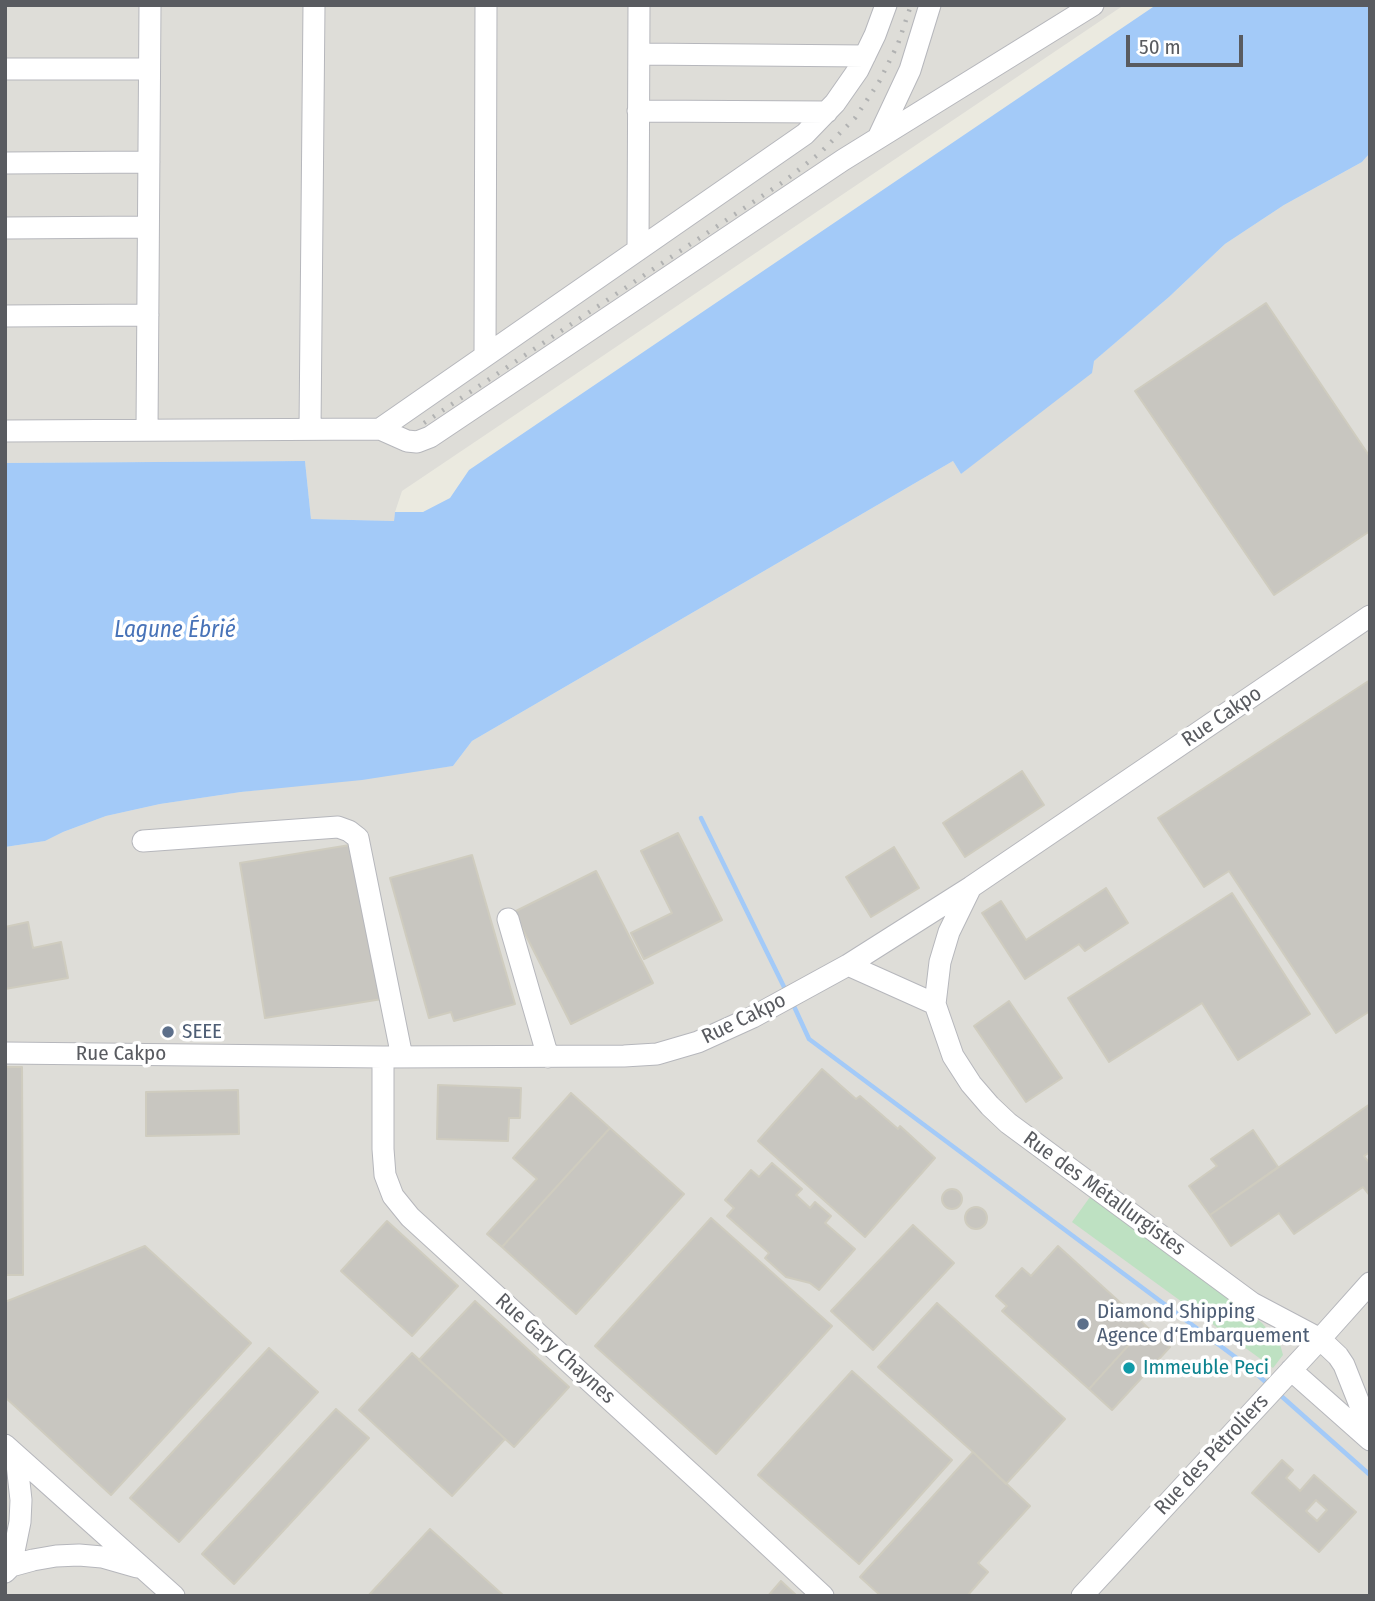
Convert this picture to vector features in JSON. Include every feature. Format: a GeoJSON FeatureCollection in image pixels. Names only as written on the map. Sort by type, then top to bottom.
{"type":"FeatureCollection","features":[{"type":"Feature","properties":{"kind":"street"},"geometry":{"type":"LineString","coordinates":[[147,430],[150,5]]}},
{"type":"Feature","properties":{"kind":"street"},"geometry":{"type":"LineString","coordinates":[[310,429],[314,5]]}},
{"type":"Feature","properties":{"kind":"street"},"geometry":{"type":"LineString","coordinates":[[485,356],[486,5]]}},
{"type":"Feature","properties":{"kind":"street"},"geometry":{"type":"LineString","coordinates":[[638,250],[639,5]]}},
{"type":"Feature","properties":{"kind":"street"},"geometry":{"type":"LineString","coordinates":[[380,429],[805,134],[835,103],[865,56],[876,35],[886,5]]}},
{"type":"Feature","properties":{"kind":"street"},"geometry":{"type":"LineString","coordinates":[[878,138],[910,70],[930,5]]}},
{"type":"Feature","properties":{"kind":"street"},"geometry":{"type":"LineString","coordinates":[[5,431],[380,429],[408,441],[417,442],[430,438],[878,138],[1093,5]]}},
{"type":"Feature","properties":{"kind":"street"},"geometry":{"type":"LineString","coordinates":[[639,54],[865,56]]}},
{"type":"Feature","properties":{"kind":"street"},"geometry":{"type":"LineString","coordinates":[[5,69],[149,69]]}},
{"type":"Feature","properties":{"kind":"street"},"geometry":{"type":"LineString","coordinates":[[639,111],[827,112]]}},
{"type":"Feature","properties":{"kind":"street"},"geometry":{"type":"LineString","coordinates":[[5,163],[149,162]]}},
{"type":"Feature","properties":{"kind":"street"},"geometry":{"type":"LineString","coordinates":[[5,228],[148,228]]}},
{"type":"Feature","properties":{"kind":"street"},"geometry":{"type":"LineString","coordinates":[[5,316],[148,315]]}},
{"type":"Feature","properties":{"kind":"street","name":"Rue Cakpo"},"geometry":{"type":"LineString","coordinates":[[5,1053],[392,1058],[624,1056],[657,1054],[698,1042],[752,1017],[848,965],[971,887],[1370,616]]}},
{"type":"Feature","properties":{"kind":"street","name":"Rue Gary Chaynes"},"geometry":{"type":"LineString","coordinates":[[144,841],[338,827],[358,838],[392,1058],[383,1149],[385,1175],[393,1196],[410,1217],[822,1596]]}},
{"type":"Feature","properties":{"kind":"street","name":"Rue des Métallurgistes"},"geometry":{"type":"LineString","coordinates":[[971,887],[949,932],[940,962],[935,1004],[953,1056],[971,1084],[1008,1123],[1252,1303],[1320,1339],[1344,1365],[1370,1425]]}},
{"type":"Feature","properties":{"kind":"street"},"geometry":{"type":"LineString","coordinates":[[508,919],[548,1057]]}},
{"type":"Feature","properties":{"kind":"street"},"geometry":{"type":"LineString","coordinates":[[848,965],[935,1004]]}},
{"type":"Feature","properties":{"kind":"street","name":"Rue des Pétroliers"},"geometry":{"type":"LineString","coordinates":[[1082,1596],[1370,1283]]}},
{"type":"Feature","properties":{"kind":"street"},"geometry":{"type":"LineString","coordinates":[[1289,1372],[1370,1440]]}},
{"type":"Feature","properties":{"kind":"street"},"geometry":{"type":"LineString","coordinates":[[8,1569],[18,1533],[21,1500],[11,1450]]}},
{"type":"Feature","properties":{"kind":"street"},"geometry":{"type":"LineString","coordinates":[[11,1450],[174,1596]]}},
{"type":"Feature","properties":{"kind":"street"},"geometry":{"type":"LineString","coordinates":[[8,1569],[33,1560],[79,1555],[102,1557],[146,1570]]}},
{"type":"Feature","properties":{"kind":"shaded area"},"geometry":{"type":"Polygon","coordinates":[[[5,5],[1124,5],[402,491],[394,521],[311,519],[305,461],[5,463],[5,5]]]}},
{"type":"Feature","properties":{"kind":"shaded area"},"geometry":{"type":"Polygon","coordinates":[[[1370,153],[1370,1596],[5,1596],[5,847],[45,841],[106,816],[160,804],[453,766],[472,741],[953,461],[961,474],[1169,297],[1225,244],[1284,205],[1362,162],[1370,153]]]}},
{"type":"Feature","properties":{"kind":"green space"},"geometry":{"type":"Polygon","coordinates":[[[1090,1197],[1262,1323],[1280,1344],[1283,1355],[1273,1368],[1072,1222],[1090,1197]]]}},
{"type":"Feature","properties":{"kind":"water","name":"Lagune Ébrié"},"geometry":{"type":"Polygon","coordinates":[[[1156,5],[1370,5],[1370,153],[1362,162],[1284,205],[1225,244],[1169,297],[1094,361],[1092,373],[961,474],[953,461],[472,741],[453,766],[362,780],[241,792],[160,804],[106,816],[45,841],[5,847],[5,463],[305,461],[311,519],[394,521],[395,512],[423,512],[450,498],[469,470],[1156,5]]]}},
{"type":"Feature","properties":{"kind":"building"},"geometry":{"type":"Polygon","coordinates":[[[1266,303],[1370,457],[1370,531],[1274,595],[1135,391],[1266,303]]]}},
{"type":"Feature","properties":{"kind":"building"},"geometry":{"type":"Polygon","coordinates":[[[1370,680],[1370,1011],[1336,1033],[1229,871],[1204,887],[1158,818],[1370,680]]]}},
{"type":"Feature","properties":{"kind":"building"},"geometry":{"type":"Polygon","coordinates":[[[1022,771],[1044,805],[965,857],[943,823],[1022,771]]]}},
{"type":"Feature","properties":{"kind":"building"},"geometry":{"type":"Polygon","coordinates":[[[678,833],[722,920],[644,959],[631,933],[672,913],[641,851],[678,833]]]}},
{"type":"Feature","properties":{"kind":"building"},"geometry":{"type":"Polygon","coordinates":[[[356,844],[382,999],[265,1018],[240,863],[356,844]]]}},
{"type":"Feature","properties":{"kind":"building"},"geometry":{"type":"Polygon","coordinates":[[[894,847],[919,888],[871,917],[846,877],[894,847]]]}},
{"type":"Feature","properties":{"kind":"building"},"geometry":{"type":"Polygon","coordinates":[[[472,855],[515,1004],[454,1021],[451,1012],[429,1018],[390,878],[472,855]]]}},
{"type":"Feature","properties":{"kind":"building"},"geometry":{"type":"Polygon","coordinates":[[[596,871],[653,983],[571,1024],[514,912],[596,871]]]}},
{"type":"Feature","properties":{"kind":"building"},"geometry":{"type":"Polygon","coordinates":[[[1106,888],[1128,923],[1085,951],[1079,944],[1025,979],[982,913],[1001,901],[1026,940],[1106,888]]]}},
{"type":"Feature","properties":{"kind":"building"},"geometry":{"type":"Polygon","coordinates":[[[1232,893],[1310,1014],[1238,1060],[1202,1003],[1109,1062],[1068,998],[1232,893]]]}},
{"type":"Feature","properties":{"kind":"building"},"geometry":{"type":"Polygon","coordinates":[[[28,922],[33,948],[61,942],[68,978],[5,989],[5,927],[28,922]]]}},
{"type":"Feature","properties":{"kind":"building"},"geometry":{"type":"Polygon","coordinates":[[[1009,1001],[1062,1078],[1026,1102],[974,1026],[1009,1001]]]}},
{"type":"Feature","properties":{"kind":"building"},"geometry":{"type":"Polygon","coordinates":[[[5,1067],[22,1067],[23,1275],[5,1275],[5,1067]]]}},
{"type":"Feature","properties":{"kind":"building"},"geometry":{"type":"Polygon","coordinates":[[[822,1069],[856,1099],[860,1096],[898,1129],[900,1126],[935,1158],[865,1237],[758,1141],[822,1069]]]}},
{"type":"Feature","properties":{"kind":"building"},"geometry":{"type":"Polygon","coordinates":[[[438,1085],[521,1088],[520,1118],[509,1118],[508,1141],[437,1139],[438,1085]]]}},
{"type":"Feature","properties":{"kind":"building"},"geometry":{"type":"Polygon","coordinates":[[[238,1090],[239,1134],[146,1136],[146,1092],[238,1090]]]}},
{"type":"Feature","properties":{"kind":"building"},"geometry":{"type":"Polygon","coordinates":[[[571,1093],[610,1128],[502,1247],[487,1234],[537,1179],[513,1158],[571,1093]]]}},
{"type":"Feature","properties":{"kind":"building"},"geometry":{"type":"Polygon","coordinates":[[[1370,1104],[1370,1152],[1364,1156],[1370,1164],[1370,1196],[1363,1187],[1294,1234],[1279,1213],[1231,1246],[1210,1215],[1370,1104]]]}},
{"type":"Feature","properties":{"kind":"building"},"geometry":{"type":"Polygon","coordinates":[[[610,1128],[684,1194],[576,1314],[502,1247],[610,1128]]]}},
{"type":"Feature","properties":{"kind":"building"},"geometry":{"type":"Polygon","coordinates":[[[1253,1130],[1278,1167],[1210,1215],[1189,1186],[1217,1166],[1211,1159],[1253,1130]]]}},
{"type":"Feature","properties":{"kind":"building"},"geometry":{"type":"Polygon","coordinates":[[[772,1163],[802,1189],[796,1195],[810,1208],[815,1202],[831,1216],[825,1223],[855,1249],[819,1290],[810,1283],[786,1277],[765,1258],[769,1253],[727,1216],[734,1208],[725,1200],[751,1170],[759,1177],[772,1163]]]}},
{"type":"Feature","properties":{"kind":"building"},"geometry":{"type":"Polygon","coordinates":[[[948,1189],[956,1189],[962,1199],[956,1209],[948,1209],[942,1203],[942,1195],[948,1189]]]}},
{"type":"Feature","properties":{"kind":"building"},"geometry":{"type":"Polygon","coordinates":[[[976,1207],[986,1214],[987,1218],[980,1228],[976,1229],[966,1222],[965,1218],[972,1208],[976,1207]]]}},
{"type":"Feature","properties":{"kind":"building"},"geometry":{"type":"Polygon","coordinates":[[[711,1218],[832,1326],[716,1454],[595,1346],[711,1218]]]}},
{"type":"Feature","properties":{"kind":"building"},"geometry":{"type":"Polygon","coordinates":[[[387,1221],[458,1286],[412,1336],[341,1271],[387,1221]]]}},
{"type":"Feature","properties":{"kind":"building"},"geometry":{"type":"Polygon","coordinates":[[[913,1225],[954,1263],[873,1350],[831,1311],[913,1225]]]}},
{"type":"Feature","properties":{"kind":"building"},"geometry":{"type":"Polygon","coordinates":[[[145,1246],[251,1343],[111,1495],[5,1397],[5,1302],[145,1246]]]}},
{"type":"Feature","properties":{"kind":"building"},"geometry":{"type":"Polygon","coordinates":[[[1058,1246],[1146,1326],[1089,1389],[1002,1311],[1007,1306],[996,1296],[1022,1268],[1031,1276],[1058,1246]]]}},
{"type":"Feature","properties":{"kind":"building"},"geometry":{"type":"Polygon","coordinates":[[[475,1301],[569,1387],[514,1447],[419,1360],[475,1301]]]}},
{"type":"Feature","properties":{"kind":"building"},"geometry":{"type":"Polygon","coordinates":[[[937,1303],[1065,1419],[1006,1484],[878,1367],[937,1303]]]}},
{"type":"Feature","properties":{"kind":"building","name":"Immeuble Peci"},"geometry":{"type":"Polygon","coordinates":[[[1146,1326],[1170,1347],[1112,1410],[1089,1389],[1146,1326]]]}},
{"type":"Feature","properties":{"kind":"building"},"geometry":{"type":"Polygon","coordinates":[[[269,1348],[318,1392],[179,1542],[130,1498],[269,1348]]]}},
{"type":"Feature","properties":{"kind":"building"},"geometry":{"type":"Polygon","coordinates":[[[412,1353],[505,1439],[452,1496],[359,1410],[412,1353]]]}},
{"type":"Feature","properties":{"kind":"building"},"geometry":{"type":"Polygon","coordinates":[[[852,1371],[952,1460],[859,1564],[758,1475],[852,1371]]]}},
{"type":"Feature","properties":{"kind":"building"},"geometry":{"type":"Polygon","coordinates":[[[336,1409],[369,1438],[234,1584],[202,1554],[336,1409]]]}},
{"type":"Feature","properties":{"kind":"building"},"geometry":{"type":"Polygon","coordinates":[[[973,1452],[1030,1506],[978,1563],[988,1572],[967,1596],[881,1596],[860,1577],[973,1452]]]}},
{"type":"Feature","properties":{"kind":"building"},"geometry":{"type":"Polygon","coordinates":[[[1282,1460],[1293,1470],[1286,1478],[1300,1491],[1314,1475],[1356,1512],[1319,1552],[1252,1493],[1282,1460]],[[1316,1500],[1306,1511],[1317,1521],[1327,1510],[1316,1500]]]}},
{"type":"Feature","properties":{"kind":"building"},"geometry":{"type":"Polygon","coordinates":[[[430,1529],[504,1596],[368,1596],[430,1529]]]}},
{"type":"Feature","properties":{"kind":"building"},"geometry":{"type":"Polygon","coordinates":[[[781,1581],[797,1596],[768,1596],[781,1581]]]}},
{"type":"Feature","properties":{"kind":"waterway"},"geometry":{"type":"LineString","coordinates":[[701,818],[786,991]]}},
{"type":"Feature","properties":{"kind":"waterway"},"geometry":{"type":"LineString","coordinates":[[792,1002],[809,1039],[1250,1368],[1270,1386]]}},
{"type":"Feature","properties":{"kind":"waterway"},"geometry":{"type":"LineString","coordinates":[[1279,1394],[1370,1475]]}},
{"type":"Feature","properties":{"kind":"railway"},"geometry":{"type":"LineString","coordinates":[[424,423],[786,180],[821,152],[855,118],[879,82],[898,44],[911,5]]}},
{"type":"Feature","properties":{"kind":"place","name":"SEEE"},"geometry":{"type":"Point","coordinates":[168,1032]}},
{"type":"Feature","properties":{"kind":"place","name":"Diamond Shipping Agence d‘Embarquement"},"geometry":{"type":"Point","coordinates":[1083,1324]}},
{"type":"Feature","properties":{"kind":"place","name":"Immeuble Peci"},"geometry":{"type":"Point","coordinates":[1129,1368]}}]}
